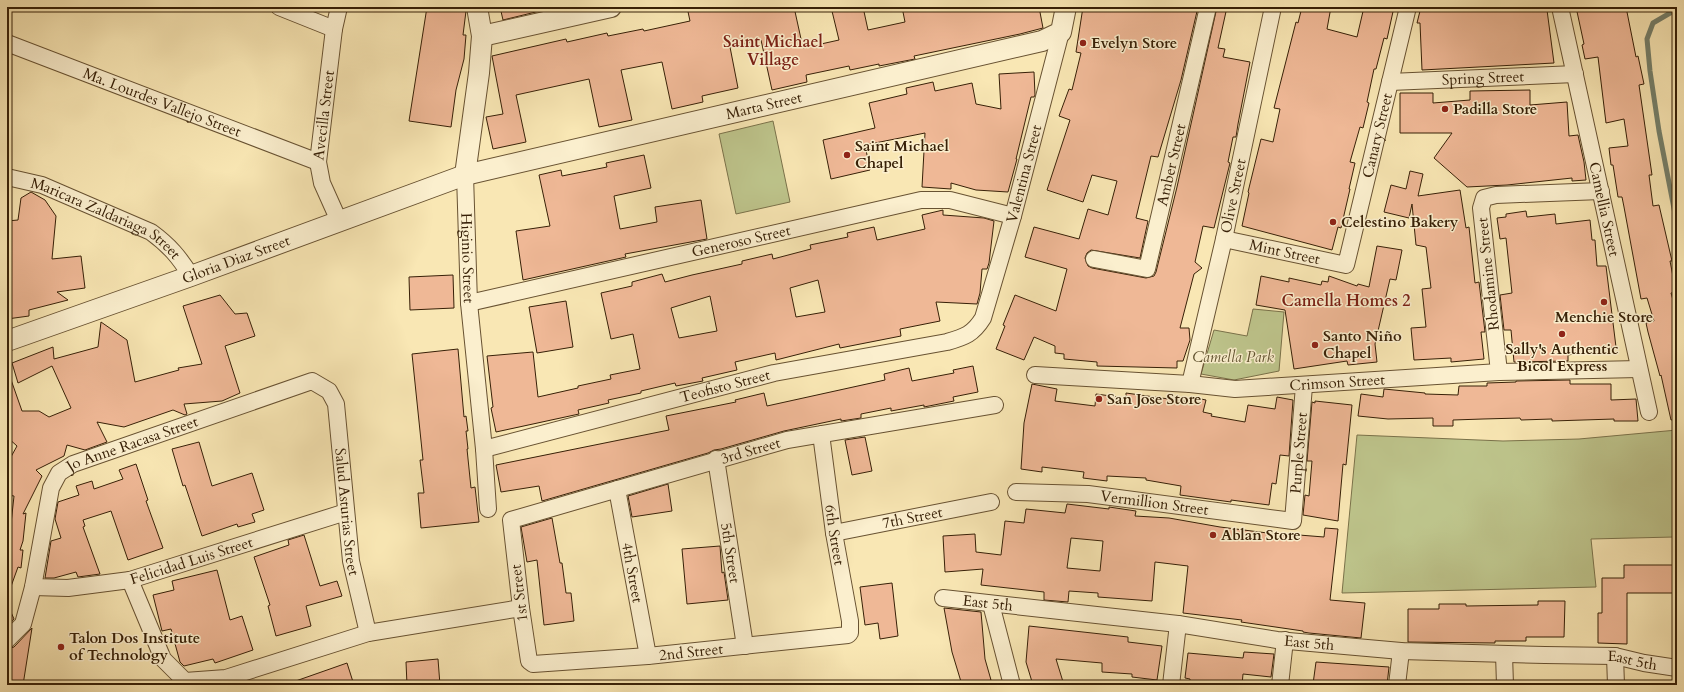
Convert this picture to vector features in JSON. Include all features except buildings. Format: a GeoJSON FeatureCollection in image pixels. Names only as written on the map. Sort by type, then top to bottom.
{"type":"FeatureCollection","features":[{"type":"Feature","properties":{"kind":"street"},"geometry":{"type":"LineString","coordinates":[[279,7],[334,29]]}},
{"type":"Feature","properties":{"kind":"street","name":"Avecilla Street"},"geometry":{"type":"LineString","coordinates":[[339,221],[322,183],[318,162],[334,29],[340,7]]}},
{"type":"Feature","properties":{"kind":"street","name":"Higinio Street"},"geometry":{"type":"LineString","coordinates":[[477,7],[482,36],[480,73],[465,175],[469,303],[484,449],[488,509]]}},
{"type":"Feature","properties":{"kind":"street"},"geometry":{"type":"LineString","coordinates":[[482,36],[611,7]]}},
{"type":"Feature","properties":{"kind":"street","name":"Valentina Street"},"geometry":{"type":"LineString","coordinates":[[968,335],[978,327],[983,318],[1013,216],[1062,32],[1066,7]]}},
{"type":"Feature","properties":{"kind":"street","name":"Amber Street"},"geometry":{"type":"LineString","coordinates":[[1094,259],[1146,269],[1208,7]]}},
{"type":"Feature","properties":{"kind":"street","name":"Olive Street"},"geometry":{"type":"LineString","coordinates":[[1190,384],[1224,239],[1273,7]]}},
{"type":"Feature","properties":{"kind":"street","name":"Canary Street"},"geometry":{"type":"LineString","coordinates":[[1346,264],[1408,7]]}},
{"type":"Feature","properties":{"kind":"street","name":"Camellia Street"},"geometry":{"type":"LineString","coordinates":[[1560,7],[1649,412]]}},
{"type":"Feature","properties":{"kind":"street","name":"Marta Street"},"geometry":{"type":"LineString","coordinates":[[465,175],[1022,46],[1042,41],[1062,32]]}},
{"type":"Feature","properties":{"kind":"street","name":"Ma. Lourdes Vallejo Street"},"geometry":{"type":"LineString","coordinates":[[7,43],[318,162]]}},
{"type":"Feature","properties":{"kind":"street","name":"Spring Street"},"geometry":{"type":"LineString","coordinates":[[1390,82],[1575,74]]}},
{"type":"Feature","properties":{"kind":"street","name":"Gloria Diaz Street"},"geometry":{"type":"LineString","coordinates":[[7,341],[191,276],[465,175]]}},
{"type":"Feature","properties":{"kind":"street","name":"Maricara Zaldariaga Street"},"geometry":{"type":"LineString","coordinates":[[7,177],[42,185],[151,232],[167,244],[178,256],[191,276]]}},
{"type":"Feature","properties":{"kind":"street","name":"Rhodamine Street"},"geometry":{"type":"LineString","coordinates":[[1499,372],[1481,208],[1484,198],[1496,195],[1601,191]]}},
{"type":"Feature","properties":{"kind":"street","name":"Generoso Street"},"geometry":{"type":"LineString","coordinates":[[469,303],[921,200],[950,200],[1013,216]]}},
{"type":"Feature","properties":{"kind":"street","name":"Mint Street"},"geometry":{"type":"LineString","coordinates":[[1224,239],[1346,264]]}},
{"type":"Feature","properties":{"kind":"street","name":"Teofisto Street"},"geometry":{"type":"LineString","coordinates":[[484,449],[774,373],[947,342],[968,335]]}},
{"type":"Feature","properties":{"kind":"street","name":"Crimson Street"},"geometry":{"type":"LineString","coordinates":[[1035,375],[1190,384],[1235,389],[1304,386],[1499,372],[1639,368]]}},
{"type":"Feature","properties":{"kind":"street","name":"Jo Anne Racasa Street"},"geometry":{"type":"LineString","coordinates":[[7,640],[23,624],[33,587],[51,488],[59,474],[73,464],[239,405],[312,381],[329,391]]}},
{"type":"Feature","properties":{"kind":"street","name":"Purple Street"},"geometry":{"type":"LineString","coordinates":[[1293,521],[1304,386]]}},
{"type":"Feature","properties":{"kind":"street","name":"Salud Asturias Street"},"geometry":{"type":"LineString","coordinates":[[329,391],[336,404],[351,561],[368,633]]}},
{"type":"Feature","properties":{"kind":"street","name":"3rd Street"},"geometry":{"type":"LineString","coordinates":[[511,520],[716,459],[787,440],[994,404]]}},
{"type":"Feature","properties":{"kind":"street","name":"6th Street"},"geometry":{"type":"LineString","coordinates":[[821,434],[834,533],[850,621],[850,633],[848,635]]}},
{"type":"Feature","properties":{"kind":"street","name":"5th Street"},"geometry":{"type":"LineString","coordinates":[[716,459],[745,646]]}},
{"type":"Feature","properties":{"kind":"street","name":"4th Street"},"geometry":{"type":"LineString","coordinates":[[617,489],[648,656]]}},
{"type":"Feature","properties":{"kind":"street","name":"Vermillion Street"},"geometry":{"type":"LineString","coordinates":[[1016,492],[1088,494],[1293,521]]}},
{"type":"Feature","properties":{"kind":"street","name":"7th Street"},"geometry":{"type":"LineString","coordinates":[[834,533],[991,502]]}},
{"type":"Feature","properties":{"kind":"street","name":"Felicidad Luis Street"},"geometry":{"type":"LineString","coordinates":[[33,587],[68,588],[130,580],[346,512]]}},
{"type":"Feature","properties":{"kind":"street","name":"1st Street"},"geometry":{"type":"LineString","coordinates":[[511,520],[520,608],[527,655],[529,661],[534,664]]}},
{"type":"Feature","properties":{"kind":"street"},"geometry":{"type":"LineString","coordinates":[[130,580],[164,659],[184,681],[226,678],[368,633],[520,608]]}},
{"type":"Feature","properties":{"kind":"street","name":"East 5th"},"geometry":{"type":"LineString","coordinates":[[943,598],[1178,624],[1277,640],[1401,652],[1615,656],[1644,663],[1677,668]]}},
{"type":"Feature","properties":{"kind":"street"},"geometry":{"type":"LineString","coordinates":[[991,604],[1012,685]]}},
{"type":"Feature","properties":{"kind":"street"},"geometry":{"type":"LineString","coordinates":[[1171,685],[1178,624]]}},
{"type":"Feature","properties":{"kind":"street","name":"2nd Street"},"geometry":{"type":"LineString","coordinates":[[534,664],[648,656],[848,635]]}},
{"type":"Feature","properties":{"kind":"street"},"geometry":{"type":"LineString","coordinates":[[1280,685],[1285,640]]}},
{"type":"Feature","properties":{"kind":"street"},"geometry":{"type":"LineString","coordinates":[[1397,685],[1401,652]]}},
{"type":"Feature","properties":{"kind":"street"},"geometry":{"type":"LineString","coordinates":[[1504,654],[1506,685]]}},
{"type":"Feature","properties":{"kind":"street"},"geometry":{"type":"LineString","coordinates":[[1615,656],[1616,685]]}},
{"type":"Feature","properties":{"kind":"green space"},"geometry":{"type":"Polygon","coordinates":[[[773,121],[790,202],[736,214],[719,134],[773,121]]]}},
{"type":"Feature","properties":{"kind":"green space","name":"Camella Park"},"geometry":{"type":"Polygon","coordinates":[[[1253,309],[1284,312],[1279,371],[1234,380],[1201,374],[1214,330],[1247,336],[1253,309]]]}},
{"type":"Feature","properties":{"kind":"green space"},"geometry":{"type":"Polygon","coordinates":[[[1677,430],[1677,539],[1674,537],[1591,539],[1596,587],[1342,593],[1357,435],[1503,441],[1579,439],[1677,430]]]}},
{"type":"Feature","properties":{"kind":"waterway"},"geometry":{"type":"LineString","coordinates":[[1677,9],[1653,23],[1647,39],[1659,131],[1677,224]]}},
{"type":"Feature","properties":{"kind":"place","name":"Evelyn Store"},"geometry":{"type":"Point","coordinates":[1083,43]}},
{"type":"Feature","properties":{"kind":"place","name":"Padilla Store"},"geometry":{"type":"Point","coordinates":[1445,109]}},
{"type":"Feature","properties":{"kind":"place","name":"Saint Michael Chapel"},"geometry":{"type":"Point","coordinates":[847,155]}},
{"type":"Feature","properties":{"kind":"place","name":"Celestino Bakery"},"geometry":{"type":"Point","coordinates":[1333,222]}},
{"type":"Feature","properties":{"kind":"place","name":"Menchie Store"},"geometry":{"type":"Point","coordinates":[1604,302]}},
{"type":"Feature","properties":{"kind":"place","name":"Sally's Authentic Bicol Express"},"geometry":{"type":"Point","coordinates":[1562,334]}},
{"type":"Feature","properties":{"kind":"place","name":"Santo Niño Chapel"},"geometry":{"type":"Point","coordinates":[1315,345]}},
{"type":"Feature","properties":{"kind":"place","name":"San Jose Store"},"geometry":{"type":"Point","coordinates":[1099,399]}},
{"type":"Feature","properties":{"kind":"place","name":"Ablan Store"},"geometry":{"type":"Point","coordinates":[1213,535]}},
{"type":"Feature","properties":{"kind":"place","name":"Talon Dos Institute of Technology"},"geometry":{"type":"Point","coordinates":[61,647]}},
{"type":"Feature","properties":{"kind":"district","name":"Saint Michael Village"},"geometry":{"type":"Point","coordinates":[773,51]}},
{"type":"Feature","properties":{"kind":"district","name":"Camella Homes 2"},"geometry":{"type":"Point","coordinates":[1346,301]}}]}
